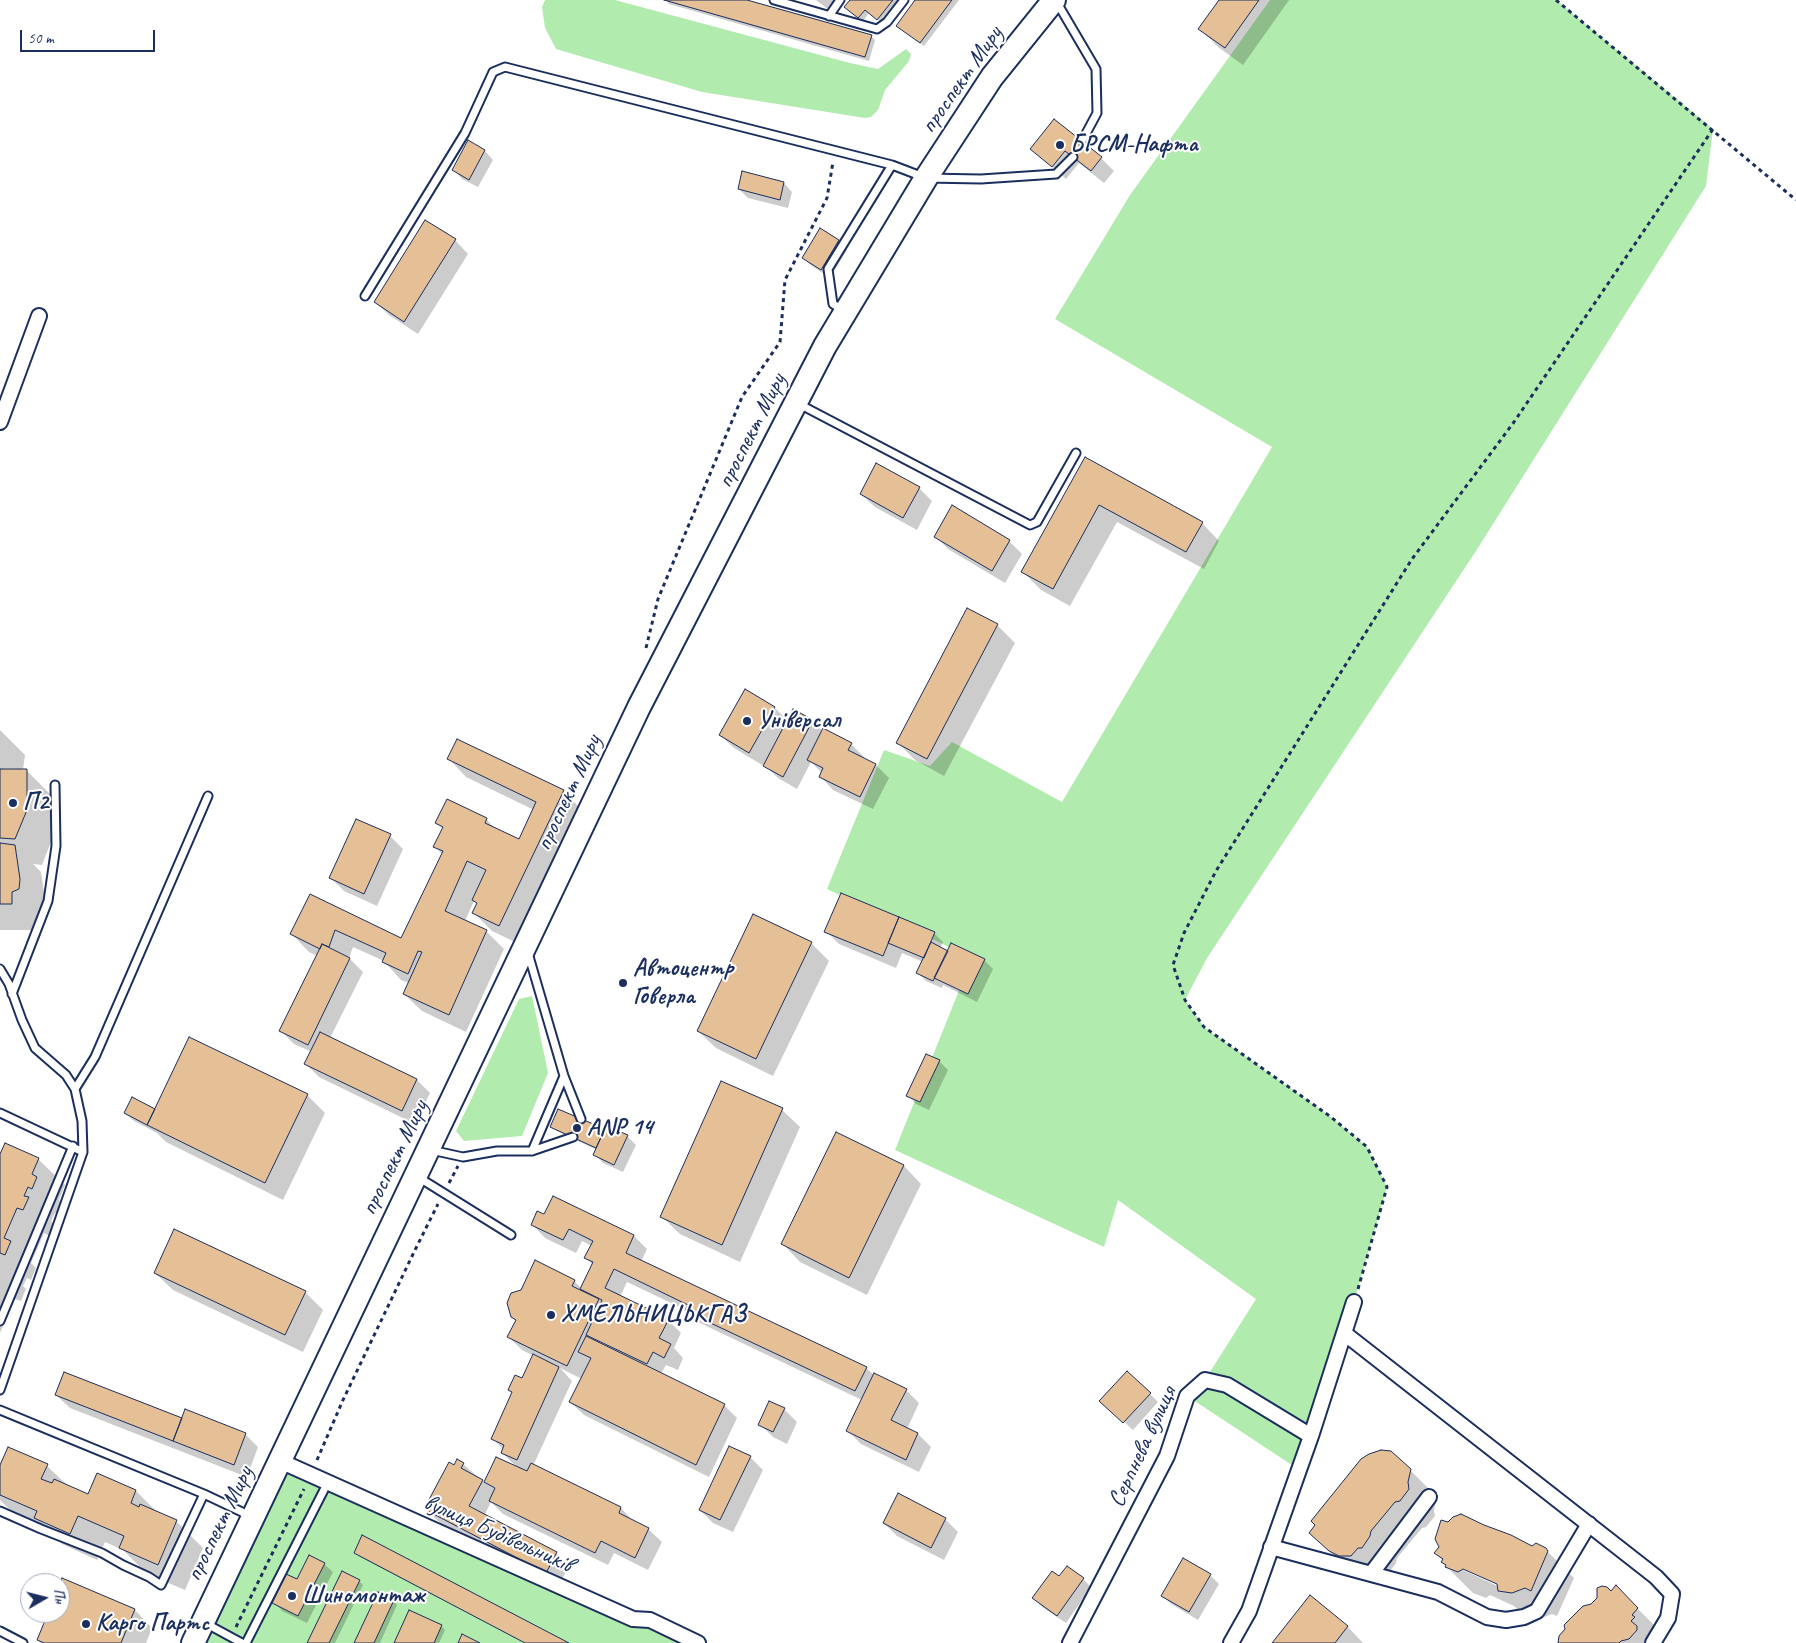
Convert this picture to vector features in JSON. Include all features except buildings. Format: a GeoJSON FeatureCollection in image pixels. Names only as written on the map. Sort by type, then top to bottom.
{"type":"FeatureCollection","features":[{"type":"Feature","properties":{"kind":"main road","name":"проспект Миру"},"geometry":{"type":"LineString","coordinates":[[193,1643],[639,707],[825,346],[926,178],[992,77],[1055,0]]}},
{"type":"Feature","properties":{"kind":"street"},"geometry":{"type":"LineString","coordinates":[[0,422],[39,316]]}},
{"type":"Feature","properties":{"kind":"street"},"geometry":{"type":"LineString","coordinates":[[1231,1643],[1249,1611],[1311,1436],[1354,1302]]}},
{"type":"Feature","properties":{"kind":"street"},"geometry":{"type":"LineString","coordinates":[[1344,1333],[1656,1577],[1672,1594],[1668,1618],[1653,1643]]}},
{"type":"Feature","properties":{"kind":"street","name":"Серпнева вулиця"},"geometry":{"type":"LineString","coordinates":[[1070,1643],[1167,1456],[1187,1396],[1205,1380],[1227,1385],[1311,1436]]}},
{"type":"Feature","properties":{"kind":"street","name":"вулиця Будівельників"},"geometry":{"type":"LineString","coordinates":[[280,1461],[633,1619],[650,1620],[698,1643]]}},
{"type":"Feature","properties":{"kind":"street"},"geometry":{"type":"LineString","coordinates":[[1371,1574],[1430,1497]]}},
{"type":"Feature","properties":{"kind":"street"},"geometry":{"type":"LineString","coordinates":[[1271,1547],[1438,1592],[1487,1617],[1506,1620],[1524,1618],[1537,1611],[1589,1524]]}},
{"type":"Feature","properties":{"kind":"lane"},"geometry":{"type":"LineString","coordinates":[[829,16],[840,0]]}},
{"type":"Feature","properties":{"kind":"lane"},"geometry":{"type":"LineString","coordinates":[[779,1],[877,30],[887,22],[904,0]]}},
{"type":"Feature","properties":{"kind":"lane"},"geometry":{"type":"LineString","coordinates":[[1055,0],[1096,69],[1097,113],[1082,142]]}},
{"type":"Feature","properties":{"kind":"lane"},"geometry":{"type":"LineString","coordinates":[[365,296],[465,133],[493,72],[505,67],[892,165],[926,178],[981,179],[1056,174],[1073,157]]}},
{"type":"Feature","properties":{"kind":"lane"},"geometry":{"type":"LineString","coordinates":[[846,312],[833,304],[828,269],[892,165]]}},
{"type":"Feature","properties":{"kind":"lane"},"geometry":{"type":"LineString","coordinates":[[796,403],[1030,525],[1037,522],[1076,453]]}},
{"type":"Feature","properties":{"kind":"lane"},"geometry":{"type":"LineString","coordinates":[[12,994],[48,901],[56,846],[55,784]]}},
{"type":"Feature","properties":{"kind":"lane"},"geometry":{"type":"LineString","coordinates":[[75,1089],[94,1057],[208,796]]}},
{"type":"Feature","properties":{"kind":"lane"},"geometry":{"type":"LineString","coordinates":[[526,945],[564,1076],[581,1119]]}},
{"type":"Feature","properties":{"kind":"lane"},"geometry":{"type":"LineString","coordinates":[[0,969],[35,1048],[66,1075],[75,1089],[82,1121],[83,1152],[3,1366],[0,1390]]}},
{"type":"Feature","properties":{"kind":"lane"},"geometry":{"type":"LineString","coordinates":[[532,1152],[564,1076]]}},
{"type":"Feature","properties":{"kind":"lane"},"geometry":{"type":"LineString","coordinates":[[0,1113],[83,1152]]}},
{"type":"Feature","properties":{"kind":"lane"},"geometry":{"type":"LineString","coordinates":[[428,1150],[463,1157],[497,1151],[532,1152],[573,1138]]}},
{"type":"Feature","properties":{"kind":"lane"},"geometry":{"type":"LineString","coordinates":[[0,1321],[73,1146]]}},
{"type":"Feature","properties":{"kind":"lane"},"geometry":{"type":"LineString","coordinates":[[415,1176],[511,1235]]}},
{"type":"Feature","properties":{"kind":"lane"},"geometry":{"type":"LineString","coordinates":[[0,1410],[204,1494],[242,1512],[251,1520]]}},
{"type":"Feature","properties":{"kind":"lane"},"geometry":{"type":"LineString","coordinates":[[203,1622],[244,1643],[328,1482]]}},
{"type":"Feature","properties":{"kind":"lane"},"geometry":{"type":"LineString","coordinates":[[0,1511],[41,1530],[102,1553],[160,1585],[204,1494]]}},
{"type":"Feature","properties":{"kind":"lane"},"geometry":{"type":"LineString","coordinates":[[0,1631],[23,1643]]}},
{"type":"Feature","properties":{"kind":"path"},"geometry":{"type":"LineString","coordinates":[[1556,0],[1796,200]]}},
{"type":"Feature","properties":{"kind":"path"},"geometry":{"type":"LineString","coordinates":[[1354,1302],[1387,1188],[1367,1147],[1331,1117],[1204,1027],[1185,1000],[1173,965],[1184,933],[1216,871],[1412,559],[1514,422],[1713,129]]}},
{"type":"Feature","properties":{"kind":"path"},"geometry":{"type":"LineString","coordinates":[[231,1636],[311,1475],[343,1400],[402,1276],[463,1157]]}},
{"type":"Feature","properties":{"kind":"green space"},"geometry":{"type":"Polygon","coordinates":[[[545,0],[615,0],[878,69],[906,49],[911,54],[909,61],[885,90],[878,110],[871,117],[865,118],[702,92],[556,49],[545,28],[542,7],[545,0]]]}},
{"type":"Feature","properties":{"kind":"green space"},"geometry":{"type":"Polygon","coordinates":[[[1270,0],[1556,0],[1713,129],[1706,186],[1476,551],[1207,958],[1185,1000],[1204,1027],[1331,1117],[1367,1147],[1387,1187],[1354,1302],[1298,1469],[1187,1396],[1205,1380],[1256,1299],[1118,1200],[1104,1247],[895,1150],[972,958],[827,889],[884,750],[930,766],[952,742],[1062,802],[1272,447],[1055,319],[1130,195],[1270,0]]]}},
{"type":"Feature","properties":{"kind":"green space"},"geometry":{"type":"Polygon","coordinates":[[[532,996],[548,1073],[522,1136],[464,1141],[456,1131],[519,999],[532,996]]]}},
{"type":"Feature","properties":{"kind":"green space"},"geometry":{"type":"Polygon","coordinates":[[[284,1471],[631,1627],[649,1627],[682,1643],[202,1643],[284,1471]]]}},
{"type":"Feature","properties":{"kind":"place","name":"БРСМ-Нафта"},"geometry":{"type":"Point","coordinates":[1060,145]}},
{"type":"Feature","properties":{"kind":"place","name":"Універсал"},"geometry":{"type":"Point","coordinates":[747,721]}},
{"type":"Feature","properties":{"kind":"place","name":"П2"},"geometry":{"type":"Point","coordinates":[13,803]}},
{"type":"Feature","properties":{"kind":"place","name":"Автоцентр Говерла"},"geometry":{"type":"Point","coordinates":[623,983]}},
{"type":"Feature","properties":{"kind":"place","name":"ANP 14"},"geometry":{"type":"Point","coordinates":[577,1128]}},
{"type":"Feature","properties":{"kind":"place","name":"ХМЕЛЬНИЦЬКГАЗ"},"geometry":{"type":"Point","coordinates":[551,1315]}},
{"type":"Feature","properties":{"kind":"place","name":"Шиномонтаж"},"geometry":{"type":"Point","coordinates":[292,1596]}},
{"type":"Feature","properties":{"kind":"place","name":"Карго Партс"},"geometry":{"type":"Point","coordinates":[86,1624]}}]}
